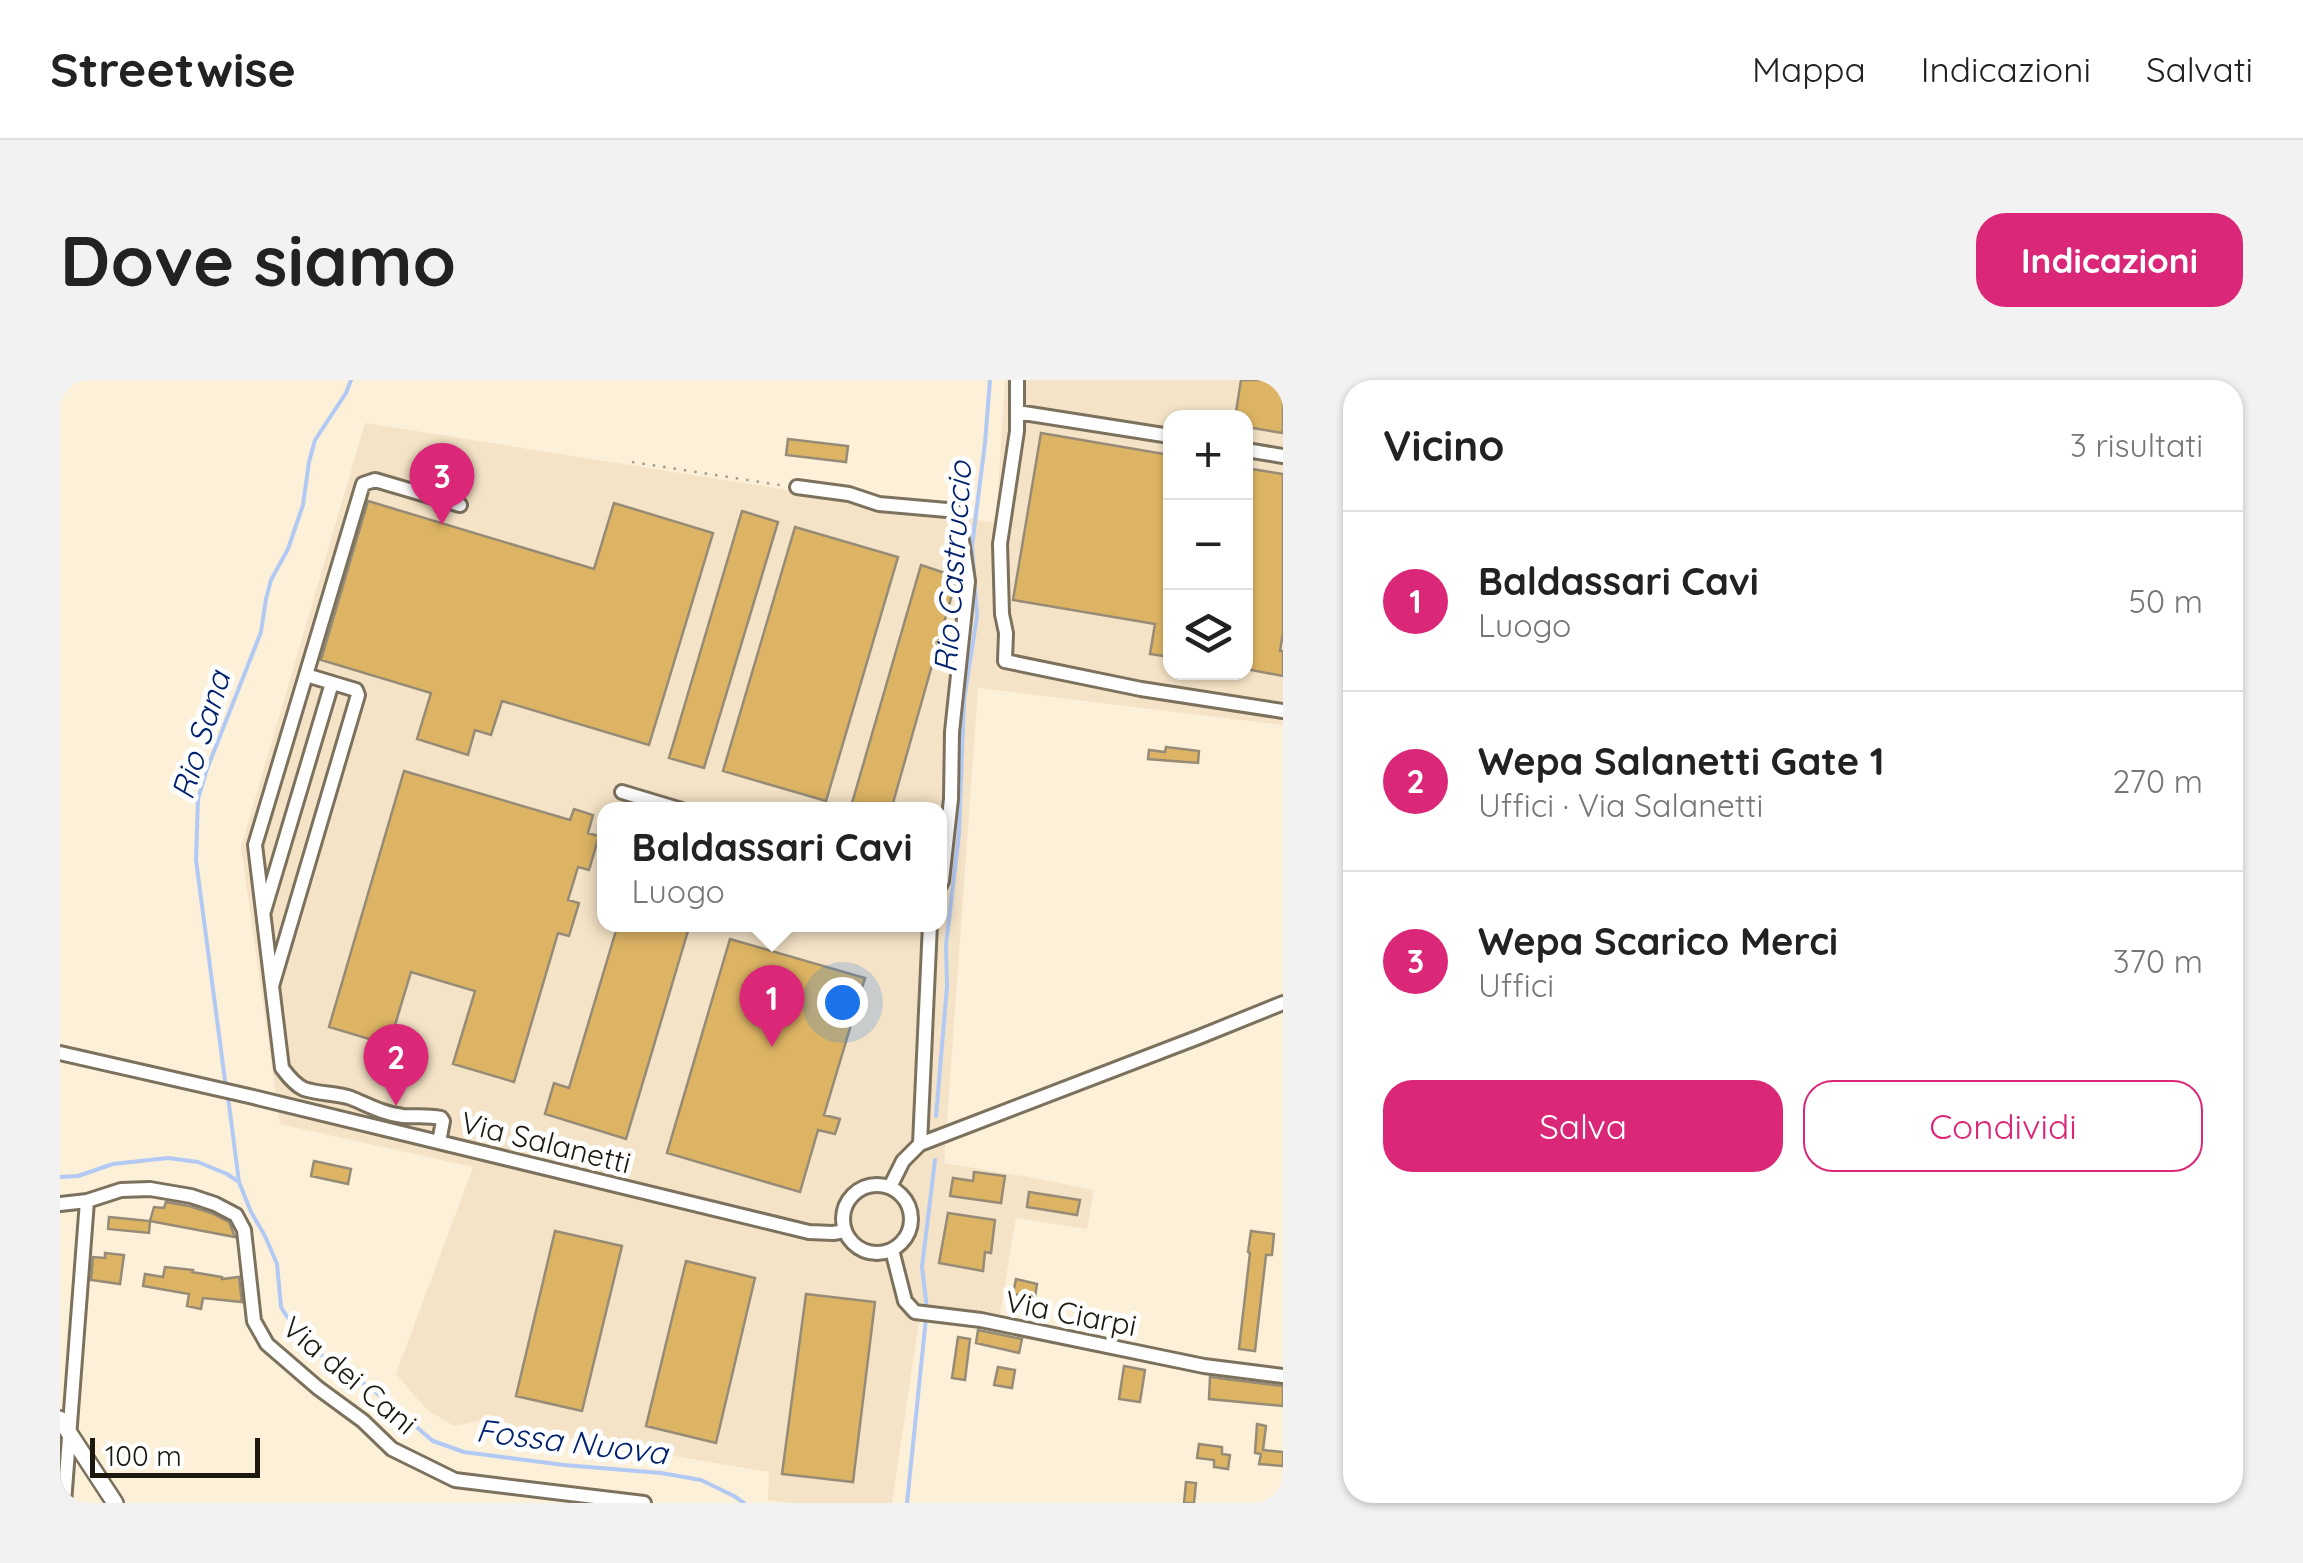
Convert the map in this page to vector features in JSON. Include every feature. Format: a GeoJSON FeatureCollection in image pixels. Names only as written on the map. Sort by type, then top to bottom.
{"type":"FeatureCollection","features":[{"type":"Feature","properties":{"kind":"main road"},"geometry":{"type":"LineString","coordinates":[[60,1419],[115,1503]]}},
{"type":"Feature","properties":{"kind":"street"},"geometry":{"type":"LineString","coordinates":[[1017,380],[1017,431],[1000,544],[1005,661],[1141,689],[1283,711]]}},
{"type":"Feature","properties":{"kind":"street"},"geometry":{"type":"LineString","coordinates":[[1017,412],[1163,435]]}},
{"type":"Feature","properties":{"kind":"street"},"geometry":{"type":"LineString","coordinates":[[1253,451],[1283,456]]}},
{"type":"Feature","properties":{"kind":"street"},"geometry":{"type":"LineString","coordinates":[[439,1142],[444,1121],[441,1118],[423,1114],[404,1116],[369,1108],[350,1098],[302,1088],[282,1068],[255,844],[363,484],[375,480],[460,505]]}},
{"type":"Feature","properties":{"kind":"street"},"geometry":{"type":"LineString","coordinates":[[797,487],[849,494],[879,504],[958,513],[968,581],[952,732],[947,830]]}},
{"type":"Feature","properties":{"kind":"street"},"geometry":{"type":"LineString","coordinates":[[272,986],[358,695],[356,690],[306,675]]}},
{"type":"Feature","properties":{"kind":"street"},"geometry":{"type":"LineString","coordinates":[[262,916],[332,683]]}},
{"type":"Feature","properties":{"kind":"street"},"geometry":{"type":"LineString","coordinates":[[622,792],[655,802]]}},
{"type":"Feature","properties":{"kind":"street"},"geometry":{"type":"LineString","coordinates":[[920,1144],[930,932]]}},
{"type":"Feature","properties":{"kind":"street"},"geometry":{"type":"LineString","coordinates":[[890,1187],[903,1161],[920,1144],[1283,1003]]}},
{"type":"Feature","properties":{"kind":"street","name":"Via Salanetti"},"geometry":{"type":"LineString","coordinates":[[60,1054],[208,1086],[809,1232],[845,1231]]}},
{"type":"Feature","properties":{"kind":"street"},"geometry":{"type":"LineString","coordinates":[[879,1184],[890,1187],[908,1202],[912,1224],[902,1244],[881,1254],[870,1253],[850,1241],[842,1220],[844,1208],[858,1190],[879,1184]]}},
{"type":"Feature","properties":{"kind":"street","name":"Via dei Cani"},"geometry":{"type":"LineString","coordinates":[[60,1204],[122,1190],[191,1196],[216,1204],[236,1215],[244,1230],[254,1321],[267,1344],[392,1449],[455,1480],[644,1503]]}},
{"type":"Feature","properties":{"kind":"street"},"geometry":{"type":"LineString","coordinates":[[64,1503],[87,1200]]}},
{"type":"Feature","properties":{"kind":"street","name":"Via Ciarpi"},"geometry":{"type":"LineString","coordinates":[[892,1250],[905,1301],[915,1312],[996,1323],[1204,1366],[1283,1376]]}},
{"type":"Feature","properties":{"kind":"path"},"geometry":{"type":"LineString","coordinates":[[632,462],[797,487]]}},
{"type":"Feature","properties":{"kind":"shaded area"},"geometry":{"type":"Polygon","coordinates":[[[1005,380],[1283,380],[1283,725],[978,688],[944,1163],[1094,1190],[1087,1229],[1016,1218],[1000,1314],[970,1310],[968,1326],[919,1321],[892,1503],[768,1500],[769,1472],[490,1425],[490,1419],[454,1426],[427,1410],[396,1374],[473,1167],[280,1124],[241,847],[365,423],[996,523],[1005,380]]]}},
{"type":"Feature","properties":{"kind":"building"},"geometry":{"type":"Polygon","coordinates":[[[1241,380],[1283,380],[1283,433],[1253,428],[1253,410],[1236,410],[1241,380]]]}},
{"type":"Feature","properties":{"kind":"building"},"geometry":{"type":"Polygon","coordinates":[[[1041,433],[1163,454],[1163,656],[1150,654],[1155,624],[1013,600],[1041,433]]]}},
{"type":"Feature","properties":{"kind":"building"},"geometry":{"type":"Polygon","coordinates":[[[788,439],[848,446],[846,462],[786,455],[788,439]]]}},
{"type":"Feature","properties":{"kind":"building"},"geometry":{"type":"Polygon","coordinates":[[[1253,469],[1283,474],[1283,676],[1253,670],[1253,469]]]}},
{"type":"Feature","properties":{"kind":"building"},"geometry":{"type":"Polygon","coordinates":[[[368,501],[594,569],[614,503],[713,533],[649,745],[502,701],[491,735],[475,730],[468,755],[417,739],[431,693],[321,660],[368,501]]]}},
{"type":"Feature","properties":{"kind":"building"},"geometry":{"type":"Polygon","coordinates":[[[742,511],[778,522],[704,768],[669,758],[742,511]]]}},
{"type":"Feature","properties":{"kind":"building"},"geometry":{"type":"Polygon","coordinates":[[[795,527],[898,557],[826,801],[723,771],[795,527]]]}},
{"type":"Feature","properties":{"kind":"building"},"geometry":{"type":"Polygon","coordinates":[[[921,565],[957,577],[893,802],[852,802],[921,565]]]}},
{"type":"Feature","properties":{"kind":"building"},"geometry":{"type":"Polygon","coordinates":[[[1166,747],[1199,751],[1198,763],[1148,759],[1149,750],[1165,752],[1166,747]]]}},
{"type":"Feature","properties":{"kind":"building"},"geometry":{"type":"Polygon","coordinates":[[[404,771],[570,820],[574,809],[593,815],[588,833],[597,835],[597,843],[589,870],[578,867],[568,900],[579,903],[569,936],[558,933],[514,1082],[453,1064],[475,991],[411,972],[389,1045],[329,1027],[404,771]]]}},
{"type":"Feature","properties":{"kind":"building"},"geometry":{"type":"Polygon","coordinates":[[[616,932],[688,932],[626,1139],[545,1114],[554,1083],[569,1088],[616,932]]]}},
{"type":"Feature","properties":{"kind":"building"},"geometry":{"type":"Polygon","coordinates":[[[730,939],[865,978],[824,1115],[840,1119],[835,1134],[818,1130],[800,1192],[667,1153],[730,939]]]}},
{"type":"Feature","properties":{"kind":"building"},"geometry":{"type":"Polygon","coordinates":[[[314,1161],[351,1169],[348,1184],[311,1176],[314,1161]]]}},
{"type":"Feature","properties":{"kind":"building"},"geometry":{"type":"Polygon","coordinates":[[[974,1172],[1005,1176],[1001,1203],[950,1196],[953,1178],[973,1181],[974,1172]]]}},
{"type":"Feature","properties":{"kind":"building"},"geometry":{"type":"Polygon","coordinates":[[[1029,1192],[1080,1200],[1077,1215],[1027,1207],[1029,1192]]]}},
{"type":"Feature","properties":{"kind":"building"},"geometry":{"type":"Polygon","coordinates":[[[166,1202],[189,1206],[229,1222],[235,1237],[150,1221],[154,1207],[164,1208],[166,1202]]]}},
{"type":"Feature","properties":{"kind":"building"},"geometry":{"type":"Polygon","coordinates":[[[948,1213],[995,1220],[991,1253],[985,1252],[983,1271],[939,1263],[948,1213]]]}},
{"type":"Feature","properties":{"kind":"building"},"geometry":{"type":"Polygon","coordinates":[[[109,1217],[150,1221],[149,1233],[108,1229],[109,1217]]]}},
{"type":"Feature","properties":{"kind":"building"},"geometry":{"type":"Polygon","coordinates":[[[555,1231],[622,1246],[582,1411],[516,1396],[555,1231]]]}},
{"type":"Feature","properties":{"kind":"building"},"geometry":{"type":"Polygon","coordinates":[[[1251,1231],[1274,1234],[1272,1255],[1266,1255],[1255,1351],[1239,1349],[1251,1231]]]}},
{"type":"Feature","properties":{"kind":"building"},"geometry":{"type":"Polygon","coordinates":[[[105,1253],[124,1255],[120,1284],[91,1280],[93,1257],[105,1258],[105,1253]]]}},
{"type":"Feature","properties":{"kind":"building"},"geometry":{"type":"Polygon","coordinates":[[[686,1261],[755,1278],[716,1443],[646,1426],[686,1261]]]}},
{"type":"Feature","properties":{"kind":"building"},"geometry":{"type":"Polygon","coordinates":[[[165,1267],[222,1279],[239,1277],[242,1302],[203,1298],[201,1309],[187,1306],[189,1294],[143,1286],[145,1274],[163,1277],[165,1267]]]}},
{"type":"Feature","properties":{"kind":"building"},"geometry":{"type":"Polygon","coordinates":[[[1016,1279],[1037,1284],[1035,1297],[1013,1294],[1016,1279]]]}},
{"type":"Feature","properties":{"kind":"building"},"geometry":{"type":"Polygon","coordinates":[[[806,1294],[875,1302],[853,1482],[782,1474],[806,1294]]]}},
{"type":"Feature","properties":{"kind":"building"},"geometry":{"type":"Polygon","coordinates":[[[978,1330],[1022,1339],[1019,1353],[976,1343],[978,1330]]]}},
{"type":"Feature","properties":{"kind":"building"},"geometry":{"type":"Polygon","coordinates":[[[958,1337],[970,1339],[965,1380],[952,1378],[958,1337]]]}},
{"type":"Feature","properties":{"kind":"building"},"geometry":{"type":"Polygon","coordinates":[[[1124,1366],[1145,1370],[1140,1402],[1119,1399],[1124,1366]]]}},
{"type":"Feature","properties":{"kind":"building"},"geometry":{"type":"Polygon","coordinates":[[[998,1367],[1015,1370],[1012,1388],[994,1385],[998,1367]]]}},
{"type":"Feature","properties":{"kind":"building"},"geometry":{"type":"Polygon","coordinates":[[[1210,1377],[1283,1386],[1283,1406],[1209,1399],[1210,1377]]]}},
{"type":"Feature","properties":{"kind":"building"},"geometry":{"type":"Polygon","coordinates":[[[1257,1424],[1266,1426],[1263,1450],[1283,1452],[1283,1466],[1259,1464],[1261,1454],[1255,1453],[1257,1424]]]}},
{"type":"Feature","properties":{"kind":"building"},"geometry":{"type":"Polygon","coordinates":[[[1199,1444],[1222,1447],[1222,1454],[1230,1455],[1228,1469],[1214,1467],[1214,1460],[1197,1458],[1199,1444]]]}},
{"type":"Feature","properties":{"kind":"building"},"geometry":{"type":"Polygon","coordinates":[[[1186,1482],[1196,1483],[1194,1503],[1184,1503],[1186,1482]]]}},
{"type":"Feature","properties":{"kind":"waterway","name":"Rio Sana"},"geometry":{"type":"LineString","coordinates":[[226,1088],[196,860],[198,799],[261,632],[271,580],[288,549],[303,505],[315,440],[351,380]]}},
{"type":"Feature","properties":{"kind":"waterway","name":"Rio Castruccio"},"geometry":{"type":"LineString","coordinates":[[936,1116],[947,987],[946,945],[959,834],[964,700],[977,616],[972,546],[990,380]]}},
{"type":"Feature","properties":{"kind":"waterway","name":"Rio Sana"},"geometry":{"type":"LineString","coordinates":[[228,1097],[239,1182]]}},
{"type":"Feature","properties":{"kind":"waterway","name":"Fossa Nuova"},"geometry":{"type":"LineString","coordinates":[[60,1177],[78,1176],[113,1164],[168,1158],[198,1162],[239,1182],[277,1264],[281,1307],[296,1331],[318,1353],[372,1389],[433,1441],[464,1452],[701,1480],[744,1503]]}},
{"type":"Feature","properties":{"kind":"waterway","name":"Rio Castruccio"},"geometry":{"type":"LineString","coordinates":[[927,1309],[922,1267],[935,1160]]}},
{"type":"Feature","properties":{"kind":"waterway","name":"Rio Castruccio"},"geometry":{"type":"LineString","coordinates":[[907,1503],[926,1318]]}},
{"type":"Feature","properties":{"kind":"place","name":"Wepa Scarico Merci"},"geometry":{"type":"Point","coordinates":[442,525]}},
{"type":"Feature","properties":{"kind":"place","name":"Baldassari Cavi"},"geometry":{"type":"Point","coordinates":[772,1047]}},
{"type":"Feature","properties":{"kind":"place","name":"Wepa Salanetti Gate 1"},"geometry":{"type":"Point","coordinates":[396,1106]}}]}
